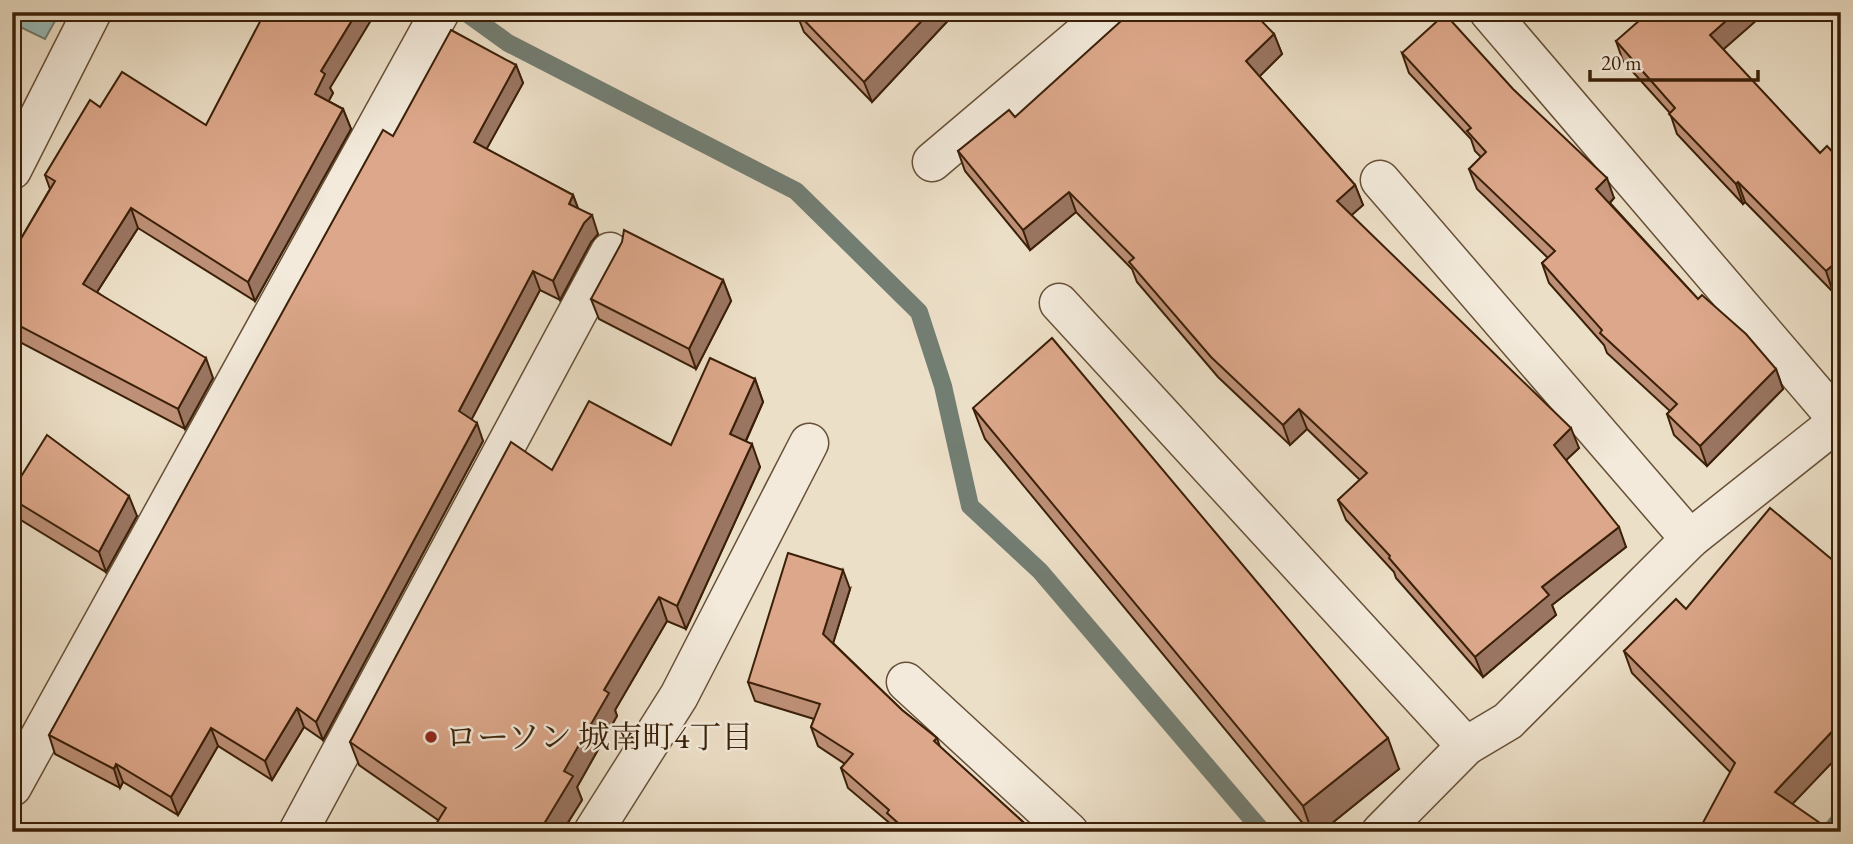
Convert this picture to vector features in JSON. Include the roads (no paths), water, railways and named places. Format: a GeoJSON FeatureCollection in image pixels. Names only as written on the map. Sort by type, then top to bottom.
{"type":"FeatureCollection","features":[{"type":"Feature","properties":{"kind":"street"},"geometry":{"type":"LineString","coordinates":[[12,170],[92,12]]}},
{"type":"Feature","properties":{"kind":"street"},"geometry":{"type":"LineString","coordinates":[[12,787],[440,12]]}},
{"type":"Feature","properties":{"kind":"street"},"geometry":{"type":"LineString","coordinates":[[932,162],[1110,12]]}},
{"type":"Feature","properties":{"kind":"street"},"geometry":{"type":"LineString","coordinates":[[1381,832],[1466,746],[1508,721],[1690,539],[1840,420],[1489,12]]}},
{"type":"Feature","properties":{"kind":"street"},"geometry":{"type":"LineString","coordinates":[[1380,180],[1690,539]]}},
{"type":"Feature","properties":{"kind":"street"},"geometry":{"type":"LineString","coordinates":[[298,832],[610,252]]}},
{"type":"Feature","properties":{"kind":"street"},"geometry":{"type":"LineString","coordinates":[[1059,303],[1466,746]]}},
{"type":"Feature","properties":{"kind":"street"},"geometry":{"type":"LineString","coordinates":[[593,832],[679,696],[809,443]]}},
{"type":"Feature","properties":{"kind":"street"},"geometry":{"type":"LineString","coordinates":[[906,682],[1069,832]]}},
{"type":"Feature","properties":{"kind":"water"},"geometry":{"type":"Polygon","coordinates":[[[12,12],[60,12],[45,39],[12,23],[12,12]]]}},
{"type":"Feature","properties":{"kind":"waterway"},"geometry":{"type":"LineString","coordinates":[[465,12],[508,43],[796,191],[919,312],[943,386],[970,506],[1040,571],[1263,832]]}},
{"type":"Feature","properties":{"kind":"waterway"},"geometry":{"type":"LineString","coordinates":[[1830,832],[1841,818]]}},
{"type":"Feature","properties":{"kind":"place","name":"ローソン 城南町4丁目"},"geometry":{"type":"Point","coordinates":[431,737]}}]}
